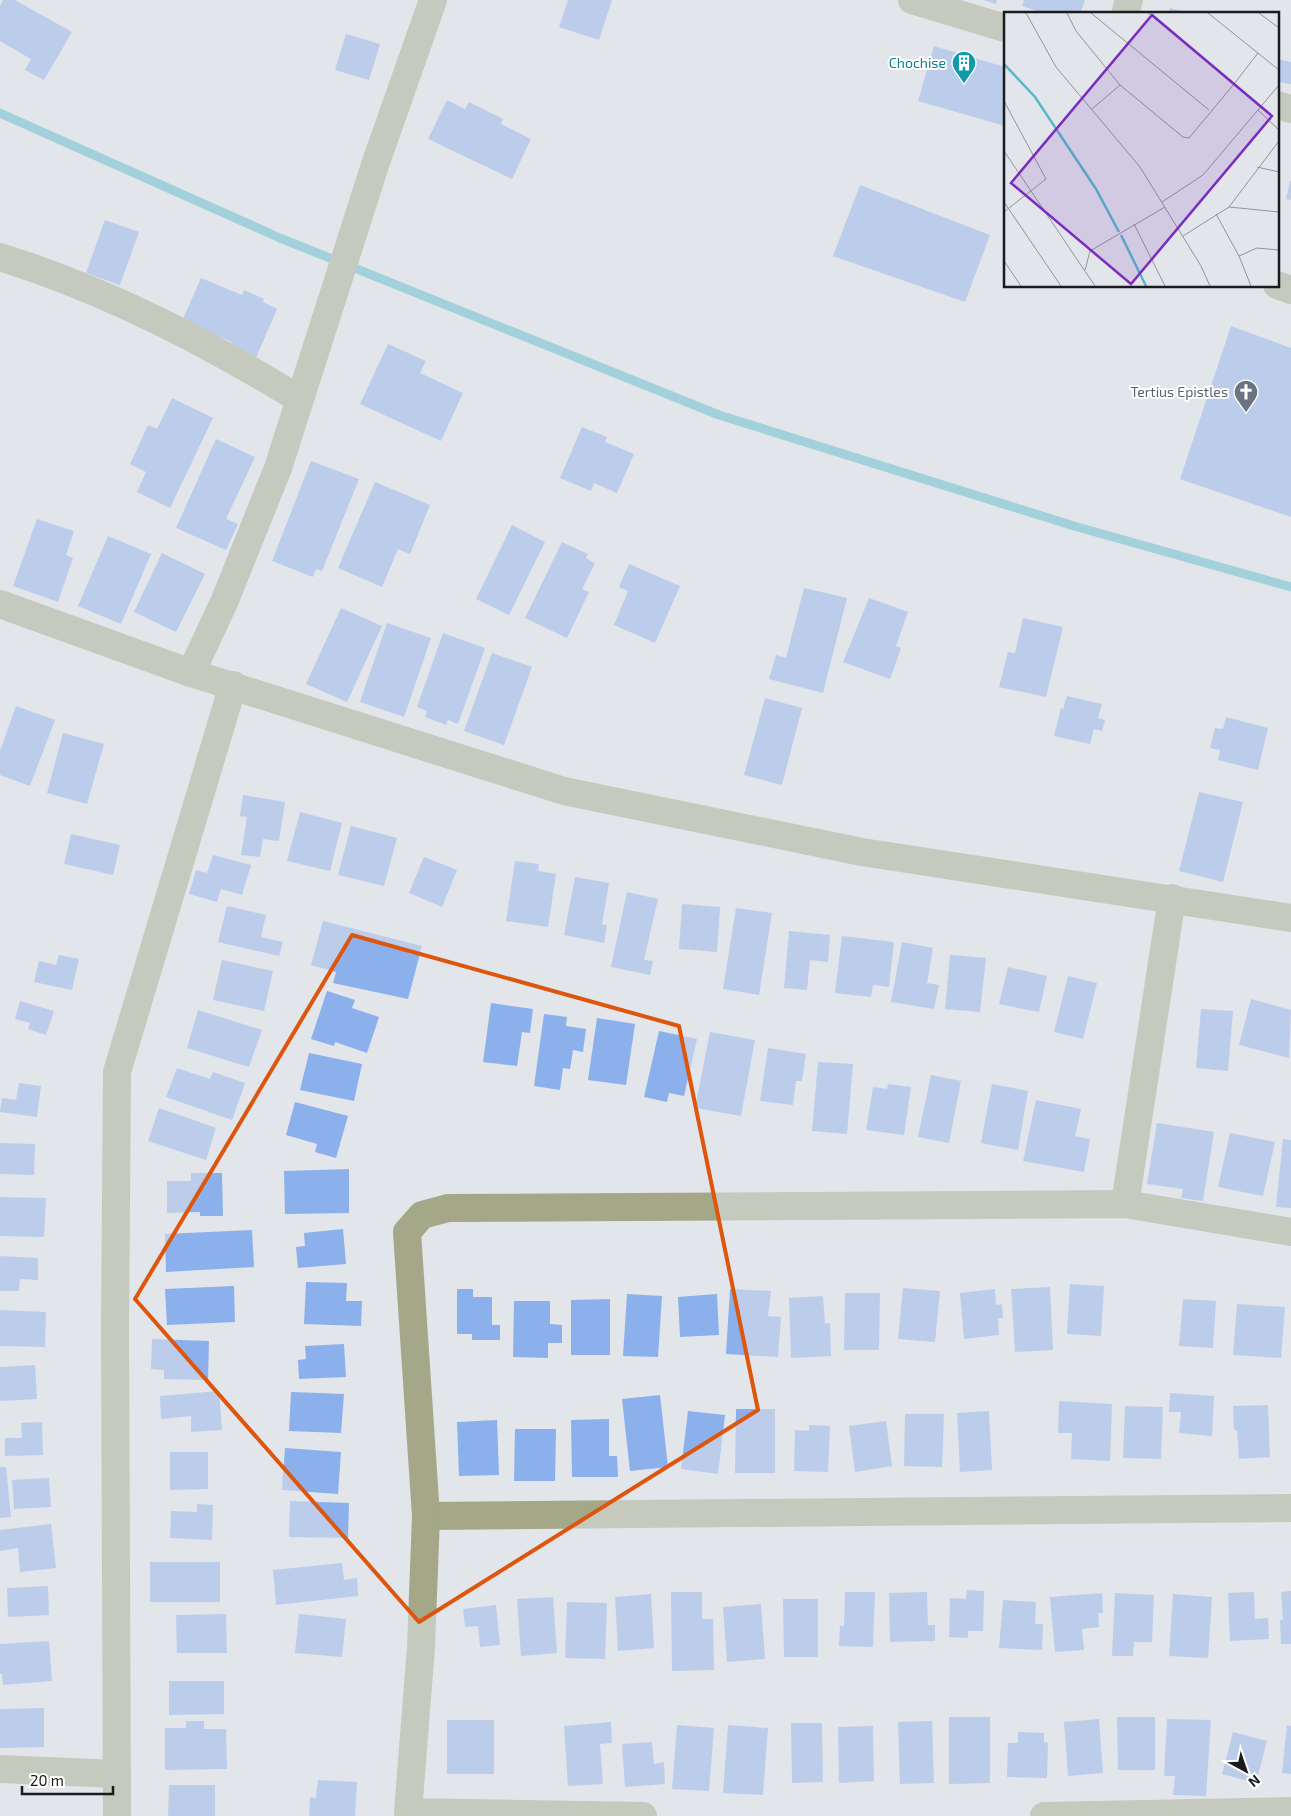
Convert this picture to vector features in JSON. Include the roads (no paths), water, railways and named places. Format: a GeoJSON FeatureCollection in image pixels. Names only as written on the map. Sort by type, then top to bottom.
{"type":"FeatureCollection","features":[{"type":"Feature","properties":{"kind":"street"},"geometry":{"type":"LineString","coordinates":[[191,673],[252,536],[278,468],[376,162],[433,0]]}},
{"type":"Feature","properties":{"kind":"street"},"geometry":{"type":"LineString","coordinates":[[912,0],[1004,28]]}},
{"type":"Feature","properties":{"kind":"street"},"geometry":{"type":"LineString","coordinates":[[1278,105],[1291,109]]}},
{"type":"Feature","properties":{"kind":"street"},"geometry":{"type":"LineString","coordinates":[[0,257],[107,296],[245,366],[299,399]]}},
{"type":"Feature","properties":{"kind":"street"},"geometry":{"type":"LineString","coordinates":[[1278,285],[1291,290]]}},
{"type":"Feature","properties":{"kind":"street"},"geometry":{"type":"LineString","coordinates":[[0,604],[191,673],[564,791],[862,852],[1172,898],[1291,918]]}},
{"type":"Feature","properties":{"kind":"street"},"geometry":{"type":"LineString","coordinates":[[117,1816],[115,1318],[117,1072],[233,685]]}},
{"type":"Feature","properties":{"kind":"street"},"geometry":{"type":"LineString","coordinates":[[1125,1204],[1172,898]]}},
{"type":"Feature","properties":{"kind":"street"},"geometry":{"type":"LineString","coordinates":[[643,1816],[408,1814],[421,1647],[426,1516],[407,1232],[422,1215],[448,1208],[1125,1204],[1291,1232]]}},
{"type":"Feature","properties":{"kind":"street"},"geometry":{"type":"LineString","coordinates":[[426,1516],[1291,1508]]}},
{"type":"Feature","properties":{"kind":"street"},"geometry":{"type":"LineString","coordinates":[[0,1769],[117,1774]]}},
{"type":"Feature","properties":{"kind":"street"},"geometry":{"type":"LineString","coordinates":[[1044,1816],[1291,1811]]}},
{"type":"Feature","properties":{"kind":"waterway"},"geometry":{"type":"LineString","coordinates":[[0,113],[280,238],[719,415],[1074,526],[1291,587]]}},
{"type":"Feature","properties":{"kind":"place","name":"Chochise"},"geometry":{"type":"Point","coordinates":[964,84]}},
{"type":"Feature","properties":{"kind":"place","name":"Tertius Epistles"},"geometry":{"type":"Point","coordinates":[1246,413]}}]}
